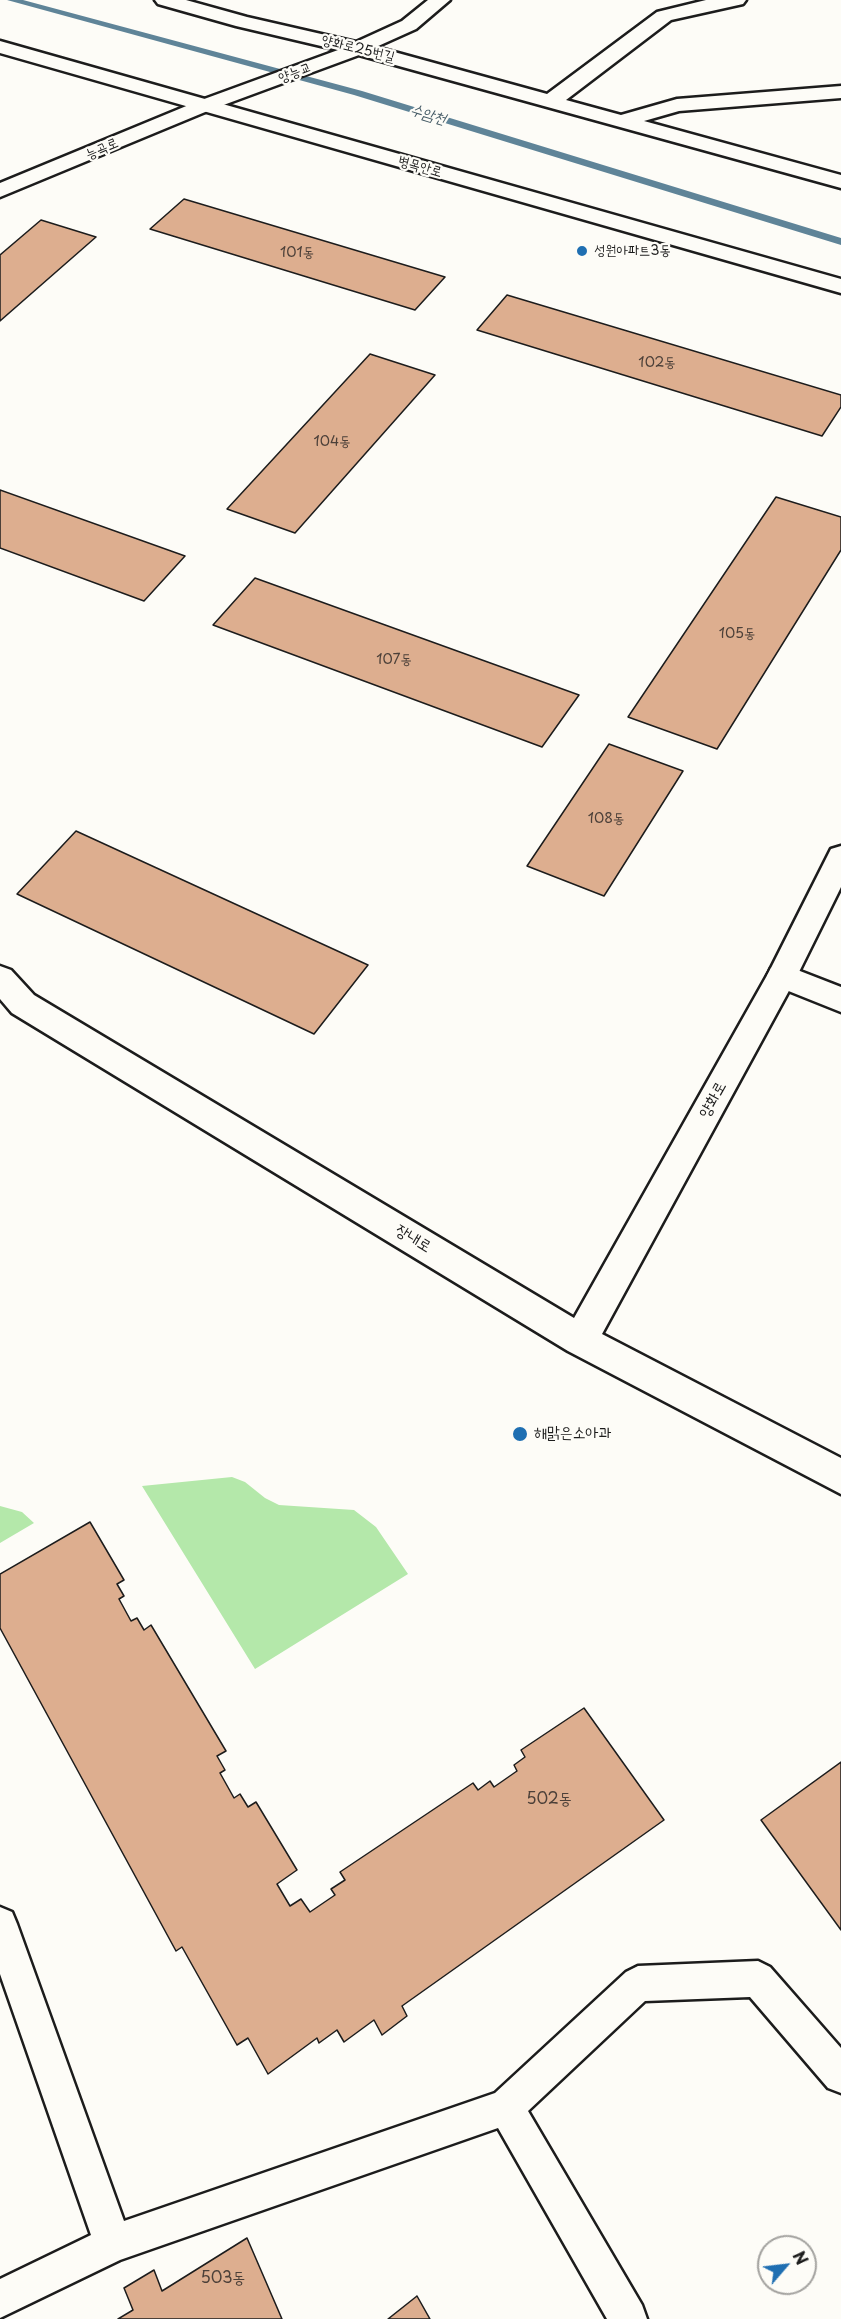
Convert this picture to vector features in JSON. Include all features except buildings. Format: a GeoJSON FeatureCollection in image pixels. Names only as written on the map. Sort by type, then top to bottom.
{"type":"FeatureCollection","features":[{"type":"Feature","properties":{"kind":"street","name":"양화로25번길"},"geometry":{"type":"LineString","coordinates":[[165,0],[348,52],[550,101],[841,182]]}},
{"type":"Feature","properties":{"kind":"street","name":"양능교"},"geometry":{"type":"LineString","coordinates":[[203,106],[348,52],[409,25],[440,0]]}},
{"type":"Feature","properties":{"kind":"street"},"geometry":{"type":"LineString","coordinates":[[550,101],[664,16],[736,0]]}},
{"type":"Feature","properties":{"kind":"street","name":"병목안로"},"geometry":{"type":"LineString","coordinates":[[0,47],[841,286]]}},
{"type":"Feature","properties":{"kind":"street"},"geometry":{"type":"LineString","coordinates":[[623,121],[677,105],[841,92]]}},
{"type":"Feature","properties":{"kind":"street","name":"능곡로"},"geometry":{"type":"LineString","coordinates":[[0,191],[203,106]]}},
{"type":"Feature","properties":{"kind":"street","name":"양화로"},"geometry":{"type":"LineString","coordinates":[[580,1340],[782,976],[841,856]]}},
{"type":"Feature","properties":{"kind":"street"},"geometry":{"type":"LineString","coordinates":[[782,976],[841,1000]]}},
{"type":"Feature","properties":{"kind":"street","name":"장내로"},"geometry":{"type":"LineString","coordinates":[[0,978],[22,1004],[580,1340],[841,1477]]}},
{"type":"Feature","properties":{"kind":"lane"},"geometry":{"type":"LineString","coordinates":[[0,1924],[113,2244]]}},
{"type":"Feature","properties":{"kind":"lane"},"geometry":{"type":"LineString","coordinates":[[0,2299],[113,2244],[506,2107],[638,1984],[758,1979],[841,2075]]}},
{"type":"Feature","properties":{"kind":"lane"},"geometry":{"type":"LineString","coordinates":[[506,2107],[628,2319]]}},
{"type":"Feature","properties":{"kind":"green space"},"geometry":{"type":"Polygon","coordinates":[[[232,1477],[245,1482],[265,1498],[279,1505],[354,1510],[376,1527],[408,1574],[255,1669],[142,1486],[232,1477]]]}},
{"type":"Feature","properties":{"kind":"green space"},"geometry":{"type":"Polygon","coordinates":[[[0,1506],[22,1512],[34,1523],[0,1543],[0,1506]]]}},
{"type":"Feature","properties":{"kind":"waterway","name":"수암천"},"geometry":{"type":"LineString","coordinates":[[12,0],[358,93],[841,242]]}},
{"type":"Feature","properties":{"kind":"place","name":"성원아파트3동"},"geometry":{"type":"Point","coordinates":[582,251]}},
{"type":"Feature","properties":{"kind":"place","name":"해맑은소아과"},"geometry":{"type":"Point","coordinates":[520,1434]}}]}
